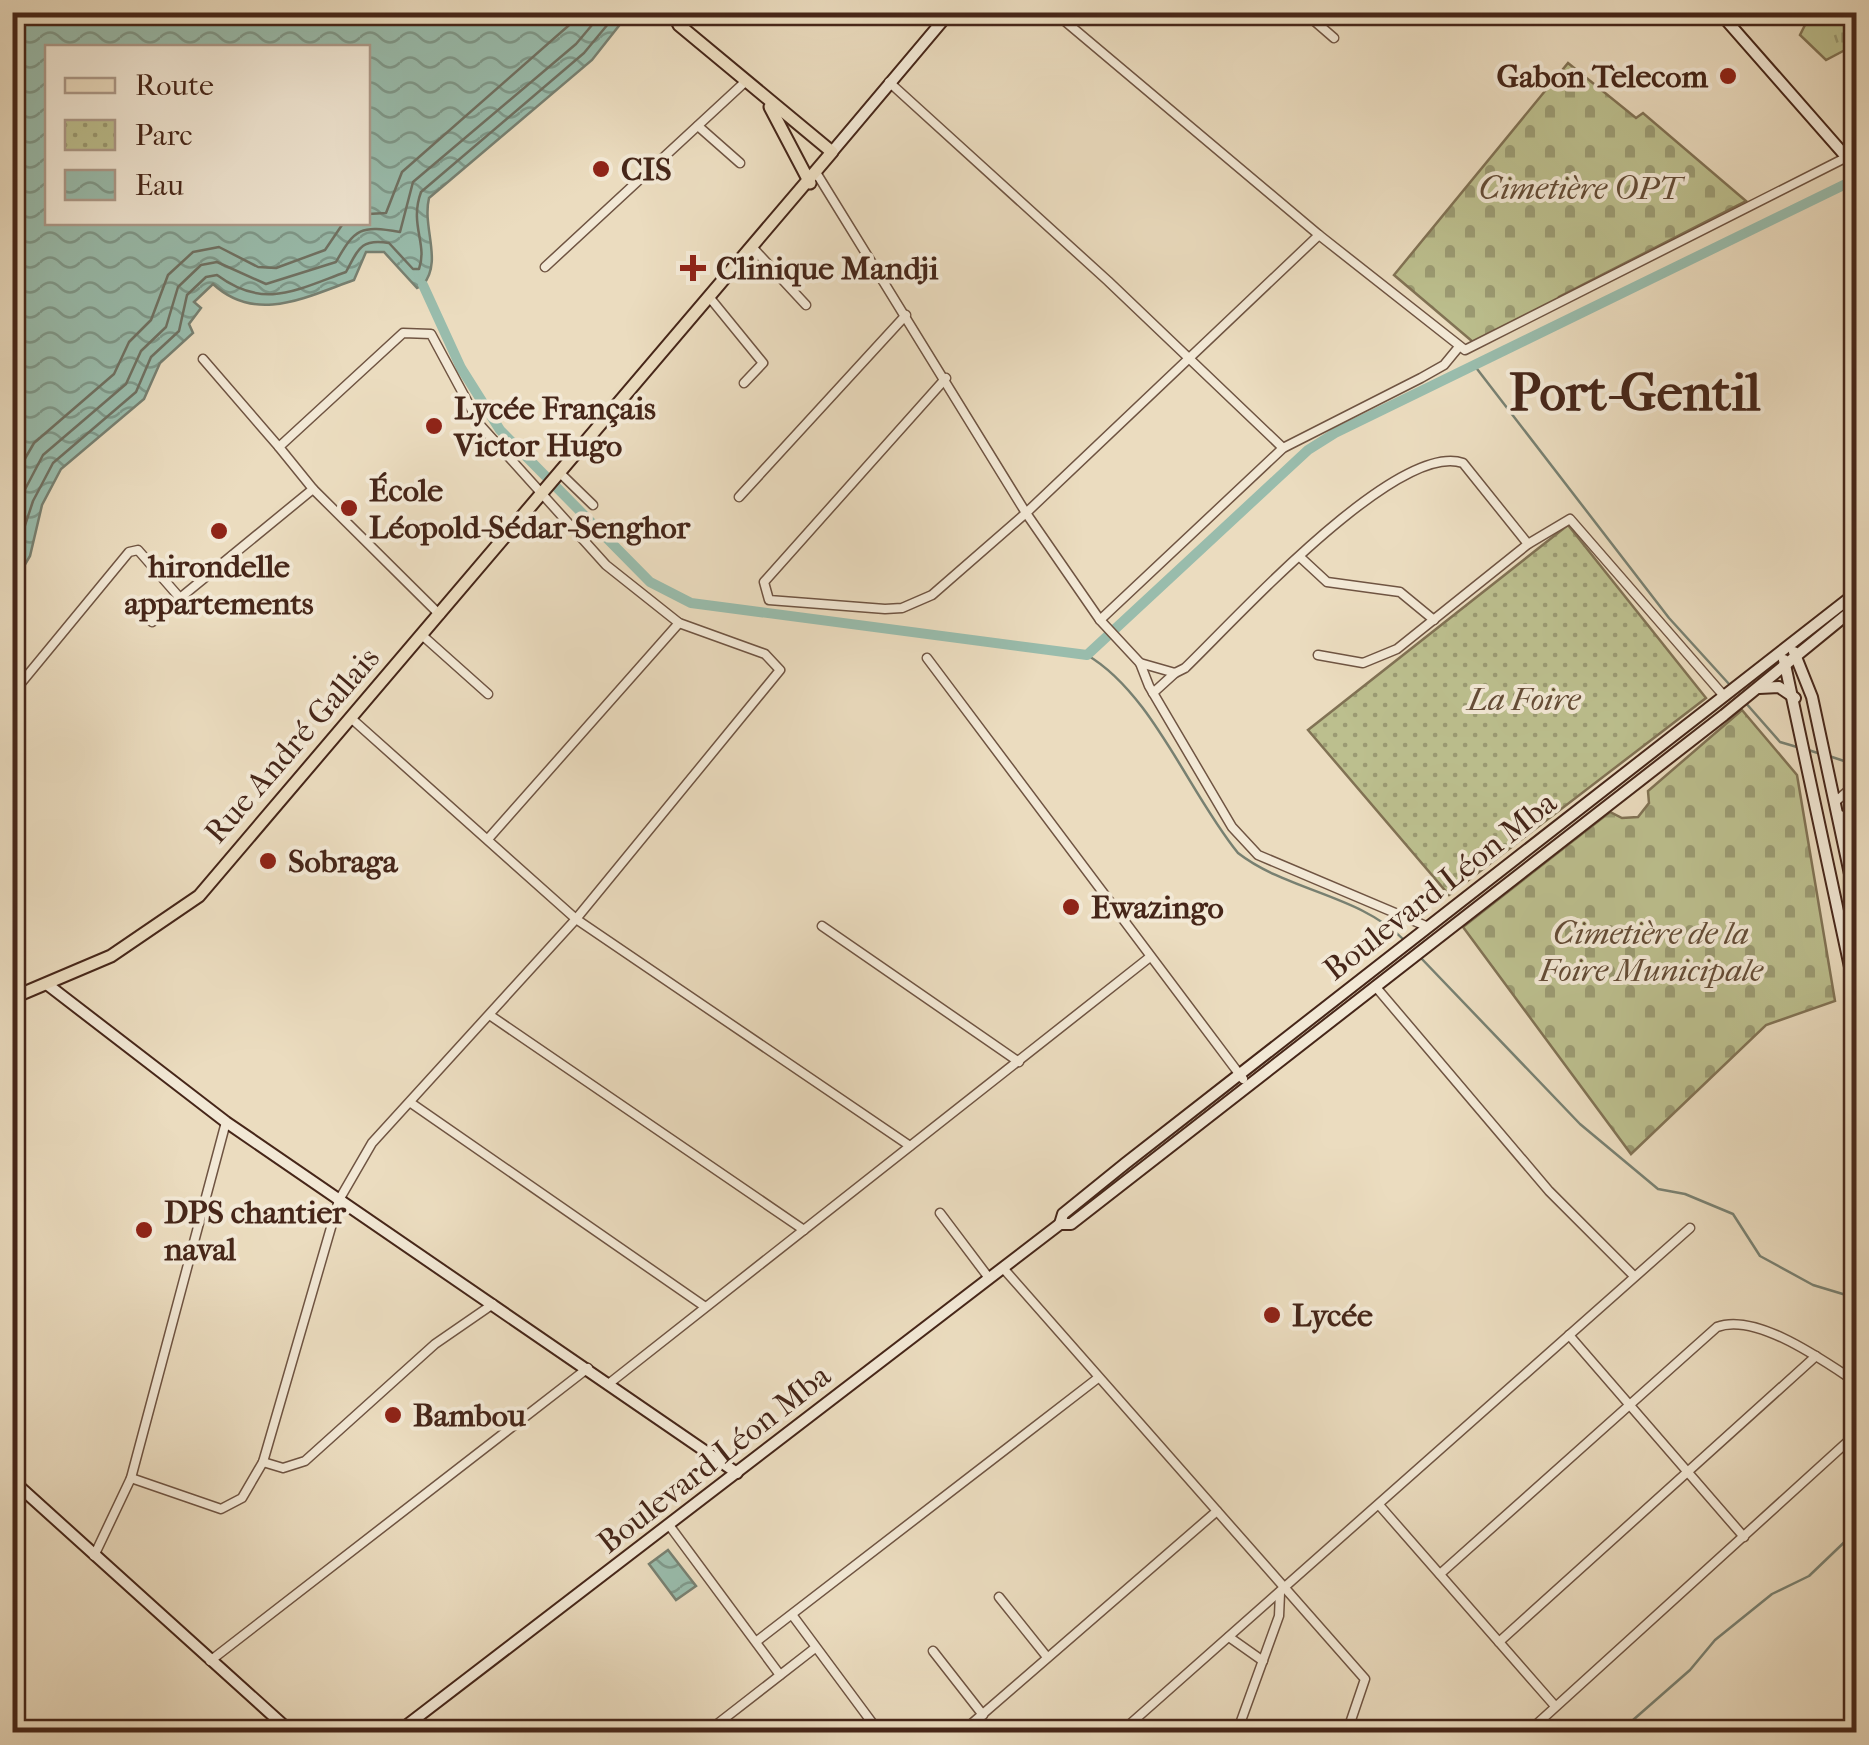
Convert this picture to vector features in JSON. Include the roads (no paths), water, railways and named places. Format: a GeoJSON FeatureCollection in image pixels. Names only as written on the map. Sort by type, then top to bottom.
{"type":"FeatureCollection","features":[{"type":"Feature","properties":{"kind":"main road"},"geometry":{"type":"LineString","coordinates":[[672,12],[678,26],[832,152]]}},
{"type":"Feature","properties":{"kind":"main road"},"geometry":{"type":"LineString","coordinates":[[768,103],[813,178]]}},
{"type":"Feature","properties":{"kind":"main road","name":"Rue André Gallais"},"geometry":{"type":"LineString","coordinates":[[12,998],[48,986],[111,956],[189,905],[352,720],[540,492],[754,249],[832,152]]}},
{"type":"Feature","properties":{"kind":"street"},"geometry":{"type":"LineString","coordinates":[[832,152],[950,12]]}},
{"type":"Feature","properties":{"kind":"street"},"geometry":{"type":"LineString","coordinates":[[1054,12],[1458,348],[1473,349],[1852,163],[1726,15]]}},
{"type":"Feature","properties":{"kind":"street"},"geometry":{"type":"LineString","coordinates":[[1304,12],[1334,38]]}},
{"type":"Feature","properties":{"kind":"street"},"geometry":{"type":"LineString","coordinates":[[1532,12],[1551,12]]}},
{"type":"Feature","properties":{"kind":"street"},"geometry":{"type":"LineString","coordinates":[[545,267],[745,82]]}},
{"type":"Feature","properties":{"kind":"street"},"geometry":{"type":"LineString","coordinates":[[888,82],[1189,356],[1283,448]]}},
{"type":"Feature","properties":{"kind":"street"},"geometry":{"type":"LineString","coordinates":[[698,126],[740,163]]}},
{"type":"Feature","properties":{"kind":"street"},"geometry":{"type":"LineString","coordinates":[[813,178],[906,315],[1026,513],[1103,623],[1140,664],[1153,694],[1232,827],[1258,854],[1426,926]]}},
{"type":"Feature","properties":{"kind":"street"},"geometry":{"type":"LineString","coordinates":[[946,378],[764,582],[770,600],[902,608],[932,595],[1026,513],[1319,234]]}},
{"type":"Feature","properties":{"kind":"street"},"geometry":{"type":"LineString","coordinates":[[754,249],[806,305]]}},
{"type":"Feature","properties":{"kind":"street"},"geometry":{"type":"LineString","coordinates":[[710,298],[764,362],[744,384]]}},
{"type":"Feature","properties":{"kind":"street"},"geometry":{"type":"LineString","coordinates":[[740,497],[906,315]]}},
{"type":"Feature","properties":{"kind":"street"},"geometry":{"type":"LineString","coordinates":[[131,1478],[221,1508],[242,1498],[262,1462],[339,1200],[372,1144],[576,919],[780,670],[765,654],[679,624],[606,565],[480,425],[431,334],[403,333],[279,447]]}},
{"type":"Feature","properties":{"kind":"street"},"geometry":{"type":"LineString","coordinates":[[1103,623],[1283,448],[1432,372],[1458,348]]}},
{"type":"Feature","properties":{"kind":"street"},"geometry":{"type":"LineString","coordinates":[[204,359],[314,489],[440,615]]}},
{"type":"Feature","properties":{"kind":"street"},"geometry":{"type":"LineString","coordinates":[[1153,694],[1349,509],[1448,459],[1464,462],[1528,544]]}},
{"type":"Feature","properties":{"kind":"street"},"geometry":{"type":"LineString","coordinates":[[557,473],[592,504]]}},
{"type":"Feature","properties":{"kind":"street"},"geometry":{"type":"LineString","coordinates":[[152,622],[314,489]]}},
{"type":"Feature","properties":{"kind":"street"},"geometry":{"type":"LineString","coordinates":[[1318,655],[1353,664],[1372,661],[1397,649],[1564,519],[1577,522],[1726,694]]}},
{"type":"Feature","properties":{"kind":"street"},"geometry":{"type":"LineString","coordinates":[[12,694],[133,550],[180,598]]}},
{"type":"Feature","properties":{"kind":"street"},"geometry":{"type":"LineString","coordinates":[[1300,556],[1327,582],[1400,592],[1434,620]]}},
{"type":"Feature","properties":{"kind":"street","name":"Boulevard Léon Mba"},"geometry":{"type":"LineString","coordinates":[[1060,1224],[1071,1224],[1755,691],[1856,593]]}},
{"type":"Feature","properties":{"kind":"street","name":"Boulevard Léon Mba"},"geometry":{"type":"LineString","coordinates":[[398,1732],[1060,1224],[1063,1214],[1239,1074],[1780,652],[1814,640],[1856,607]]}},
{"type":"Feature","properties":{"kind":"street"},"geometry":{"type":"LineString","coordinates":[[488,839],[679,624]]}},
{"type":"Feature","properties":{"kind":"street"},"geometry":{"type":"LineString","coordinates":[[423,636],[488,694]]}},
{"type":"Feature","properties":{"kind":"street"},"geometry":{"type":"LineString","coordinates":[[1814,640],[1808,661],[1812,697],[1856,902]]}},
{"type":"Feature","properties":{"kind":"street"},"geometry":{"type":"LineString","coordinates":[[1794,650],[1812,697]]}},
{"type":"Feature","properties":{"kind":"street"},"geometry":{"type":"LineString","coordinates":[[1780,652],[1787,664],[1805,741],[1856,996]]}},
{"type":"Feature","properties":{"kind":"street"},"geometry":{"type":"LineString","coordinates":[[927,658],[1248,1086]]}},
{"type":"Feature","properties":{"kind":"street"},"geometry":{"type":"LineString","coordinates":[[1140,664],[1174,673]]}},
{"type":"Feature","properties":{"kind":"street"},"geometry":{"type":"LineString","coordinates":[[1755,691],[1780,687],[1795,698]]}},
{"type":"Feature","properties":{"kind":"street"},"geometry":{"type":"LineString","coordinates":[[352,720],[576,919],[910,1146]]}},
{"type":"Feature","properties":{"kind":"street"},"geometry":{"type":"LineString","coordinates":[[1836,808],[1856,784]]}},
{"type":"Feature","properties":{"kind":"street"},"geometry":{"type":"LineString","coordinates":[[1836,808],[1856,820]]}},
{"type":"Feature","properties":{"kind":"street"},"geometry":{"type":"LineString","coordinates":[[822,926],[1019,1062]]}},
{"type":"Feature","properties":{"kind":"street"},"geometry":{"type":"LineString","coordinates":[[611,1382],[1150,957]]}},
{"type":"Feature","properties":{"kind":"street"},"geometry":{"type":"LineString","coordinates":[[48,986],[226,1122],[611,1382],[738,1473]]}},
{"type":"Feature","properties":{"kind":"street"},"geometry":{"type":"LineString","coordinates":[[1375,986],[1549,1191],[1634,1276]]}},
{"type":"Feature","properties":{"kind":"street"},"geometry":{"type":"LineString","coordinates":[[491,1016],[804,1230]]}},
{"type":"Feature","properties":{"kind":"street"},"geometry":{"type":"LineString","coordinates":[[412,1103],[704,1306]]}},
{"type":"Feature","properties":{"kind":"street"},"geometry":{"type":"LineString","coordinates":[[94,1556],[131,1478],[226,1122]]}},
{"type":"Feature","properties":{"kind":"street"},"geometry":{"type":"LineString","coordinates":[[940,1214],[989,1278]]}},
{"type":"Feature","properties":{"kind":"street"},"geometry":{"type":"LineString","coordinates":[[1120,1732],[1690,1228]]}},
{"type":"Feature","properties":{"kind":"street"},"geometry":{"type":"LineString","coordinates":[[1003,1268],[1364,1679],[1347,1732]]}},
{"type":"Feature","properties":{"kind":"street"},"geometry":{"type":"LineString","coordinates":[[262,1462],[283,1468],[305,1461],[435,1344],[492,1304]]}},
{"type":"Feature","properties":{"kind":"street"},"geometry":{"type":"LineString","coordinates":[[1440,1574],[1627,1403],[1718,1326],[1745,1322],[1816,1356],[1856,1382]]}},
{"type":"Feature","properties":{"kind":"street"},"geometry":{"type":"LineString","coordinates":[[1569,1336],[1744,1536]]}},
{"type":"Feature","properties":{"kind":"street"},"geometry":{"type":"LineString","coordinates":[[1499,1642],[1816,1356]]}},
{"type":"Feature","properties":{"kind":"street"},"geometry":{"type":"LineString","coordinates":[[210,1661],[588,1368]]}},
{"type":"Feature","properties":{"kind":"street"},"geometry":{"type":"LineString","coordinates":[[757,1641],[1098,1378]]}},
{"type":"Feature","properties":{"kind":"street"},"geometry":{"type":"LineString","coordinates":[[1528,1732],[1856,1434]]}},
{"type":"Feature","properties":{"kind":"street"},"geometry":{"type":"LineString","coordinates":[[12,1480],[291,1732]]}},
{"type":"Feature","properties":{"kind":"street"},"geometry":{"type":"LineString","coordinates":[[1380,1506],[1556,1706]]}},
{"type":"Feature","properties":{"kind":"street"},"geometry":{"type":"LineString","coordinates":[[962,1732],[1217,1511]]}},
{"type":"Feature","properties":{"kind":"street"},"geometry":{"type":"LineString","coordinates":[[669,1525],[780,1675]]}},
{"type":"Feature","properties":{"kind":"street"},"geometry":{"type":"LineString","coordinates":[[1236,1732],[1280,1616],[1283,1591]]}},
{"type":"Feature","properties":{"kind":"street"},"geometry":{"type":"LineString","coordinates":[[999,1597],[1047,1658]]}},
{"type":"Feature","properties":{"kind":"street"},"geometry":{"type":"LineString","coordinates":[[792,1616],[879,1732]]}},
{"type":"Feature","properties":{"kind":"street"},"geometry":{"type":"LineString","coordinates":[[1229,1638],[1263,1661]]}},
{"type":"Feature","properties":{"kind":"street"},"geometry":{"type":"LineString","coordinates":[[707,1732],[816,1648]]}},
{"type":"Feature","properties":{"kind":"street"},"geometry":{"type":"LineString","coordinates":[[933,1651],[983,1714]]}},
{"type":"Feature","properties":{"kind":"water"},"geometry":{"type":"Polygon","coordinates":[[[13,12],[629,12],[592,60],[429,198],[432,255],[429,276],[423,285],[417,288],[384,252],[366,252],[354,280],[282,303],[246,303],[213,284],[194,302],[201,308],[189,324],[193,333],[160,363],[144,399],[61,469],[42,505],[30,556],[13,585],[13,12]]]}},
{"type":"Feature","properties":{"kind":"water"},"geometry":{"type":"Polygon","coordinates":[[[668,1550],[696,1586],[676,1600],[649,1564],[668,1550]]]}},
{"type":"Feature","properties":{"kind":"waterway"},"geometry":{"type":"LineString","coordinates":[[423,285],[461,368],[500,430],[650,582],[691,603],[1087,655],[1308,450],[1335,433],[1856,179]]}},
{"type":"Feature","properties":{"kind":"waterway"},"geometry":{"type":"LineString","coordinates":[[1474,365],[1669,618],[1729,684]]}},
{"type":"Feature","properties":{"kind":"waterway"},"geometry":{"type":"LineString","coordinates":[[1087,655],[1131,694],[1238,853],[1278,876],[1366,913],[1404,940]]}},
{"type":"Feature","properties":{"kind":"waterway"},"geometry":{"type":"LineString","coordinates":[[1744,701],[1780,742],[1797,747]]}},
{"type":"Feature","properties":{"kind":"waterway"},"geometry":{"type":"LineString","coordinates":[[1805,749],[1821,754]]}},
{"type":"Feature","properties":{"kind":"waterway"},"geometry":{"type":"LineString","coordinates":[[1829,756],[1856,765]]}},
{"type":"Feature","properties":{"kind":"waterway"},"geometry":{"type":"LineString","coordinates":[[1420,957],[1580,1124],[1658,1189],[1685,1194],[1733,1214],[1760,1256],[1813,1285],[1856,1298]]}},
{"type":"Feature","properties":{"kind":"waterway"},"geometry":{"type":"LineString","coordinates":[[1633,1720],[1690,1670],[1715,1640],[1772,1594],[1809,1576],[1856,1531]]}},
{"type":"Feature","properties":{"kind":"place","name":"Gabon Telecom"},"geometry":{"type":"Point","coordinates":[1728,76]}},
{"type":"Feature","properties":{"kind":"place","name":"CIS"},"geometry":{"type":"Point","coordinates":[601,169]}},
{"type":"Feature","properties":{"kind":"place","name":"Clinique Mandji"},"geometry":{"type":"Point","coordinates":[693,268]}},
{"type":"Feature","properties":{"kind":"place","name":"Lycée Français Victor Hugo"},"geometry":{"type":"Point","coordinates":[434,426]}},
{"type":"Feature","properties":{"kind":"place","name":"École Léopold-Sédar-Senghor"},"geometry":{"type":"Point","coordinates":[349,508]}},
{"type":"Feature","properties":{"kind":"place","name":"hirondelle appartements"},"geometry":{"type":"Point","coordinates":[219,531]}},
{"type":"Feature","properties":{"kind":"place","name":"Sobraga"},"geometry":{"type":"Point","coordinates":[268,861]}},
{"type":"Feature","properties":{"kind":"place","name":"Ewazingo"},"geometry":{"type":"Point","coordinates":[1071,907]}},
{"type":"Feature","properties":{"kind":"place","name":"DPS chantier naval"},"geometry":{"type":"Point","coordinates":[144,1230]}},
{"type":"Feature","properties":{"kind":"place","name":"Lycée"},"geometry":{"type":"Point","coordinates":[1272,1315]}},
{"type":"Feature","properties":{"kind":"place","name":"Bambou"},"geometry":{"type":"Point","coordinates":[393,1415]}},
{"type":"Feature","properties":{"kind":"district","name":"Port-Gentil"},"geometry":{"type":"Point","coordinates":[1635,393]}},
{"type":"Feature","properties":{"kind":"park label","name":"Cimetière OPT"},"geometry":{"type":"Point","coordinates":[1580,188]}},
{"type":"Feature","properties":{"kind":"park label","name":"La Foire"},"geometry":{"type":"Point","coordinates":[1524,699]}},
{"type":"Feature","properties":{"kind":"park label","name":"Cimetière de la Foire Municipale"},"geometry":{"type":"Point","coordinates":[1651,952]}}]}
